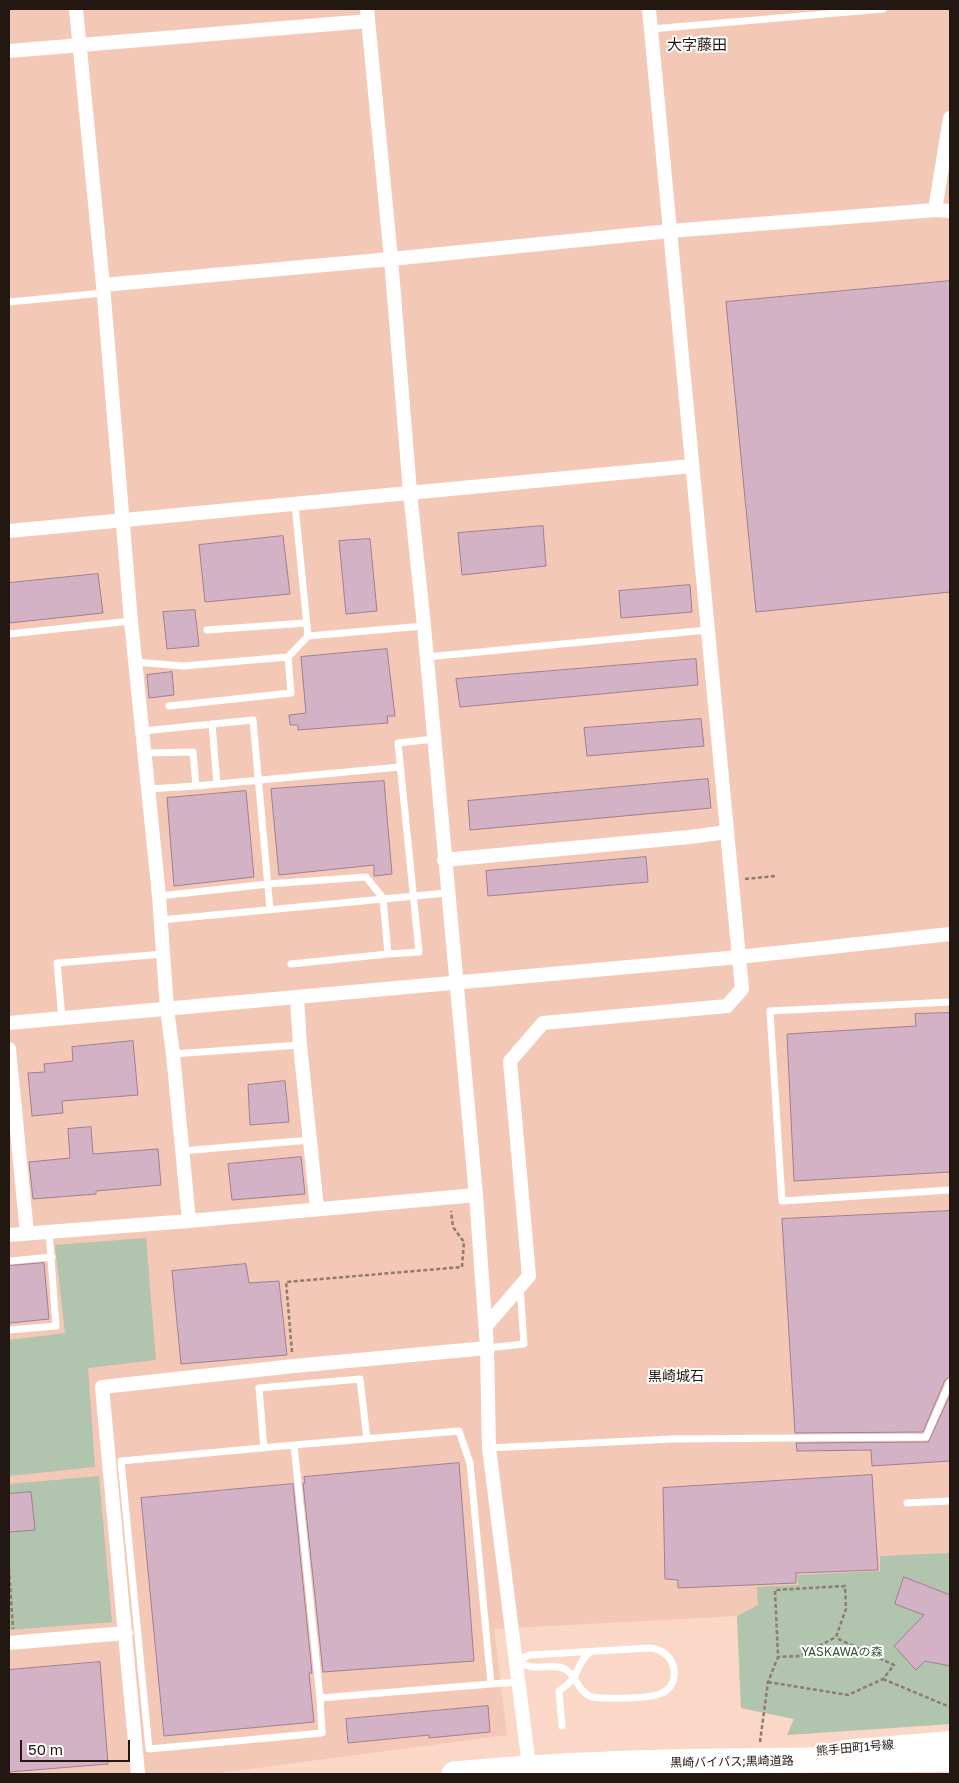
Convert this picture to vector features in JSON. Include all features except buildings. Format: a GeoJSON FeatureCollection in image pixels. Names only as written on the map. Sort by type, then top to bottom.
{"type":"FeatureCollection","features":[{"type":"Feature","properties":{"kind":"highway","name":"黒崎バイパス;黒崎道路"},"geometry":{"type":"LineString","coordinates":[[454,1774],[630,1764],[950,1759]]}},
{"type":"Feature","properties":{"kind":"highway"},"geometry":{"type":"LineString","coordinates":[[769,1774],[950,1765]]}},
{"type":"Feature","properties":{"kind":"street"},"geometry":{"type":"LineString","coordinates":[[76,9],[103,289],[135,662],[159,896],[167,1009],[189,1221]]}},
{"type":"Feature","properties":{"kind":"street"},"geometry":{"type":"LineString","coordinates":[[486,1326],[529,1276],[510,1061],[543,1023],[727,1006],[742,989],[649,9]]}},
{"type":"Feature","properties":{"kind":"street"},"geometry":{"type":"LineString","coordinates":[[9,51],[367,15],[476,1195],[488,1348],[489,1448],[530,1774]]}},
{"type":"Feature","properties":{"kind":"street"},"geometry":{"type":"LineString","coordinates":[[935,210],[950,118]]}},
{"type":"Feature","properties":{"kind":"street"},"geometry":{"type":"LineString","coordinates":[[103,289],[670,232],[950,210]]}},
{"type":"Feature","properties":{"kind":"street"},"geometry":{"type":"LineString","coordinates":[[9,531],[692,466]]}},
{"type":"Feature","properties":{"kind":"street"},"geometry":{"type":"LineString","coordinates":[[444,860],[727,832]]}},
{"type":"Feature","properties":{"kind":"street"},"geometry":{"type":"LineString","coordinates":[[9,1023],[739,957],[950,934]]}},
{"type":"Feature","properties":{"kind":"street"},"geometry":{"type":"LineString","coordinates":[[297,998],[317,1208]]}},
{"type":"Feature","properties":{"kind":"street"},"geometry":{"type":"LineString","coordinates":[[9,1049],[13,1150],[26,1233]]}},
{"type":"Feature","properties":{"kind":"street"},"geometry":{"type":"LineString","coordinates":[[9,1235],[476,1195]]}},
{"type":"Feature","properties":{"kind":"street"},"geometry":{"type":"LineString","coordinates":[[138,1774],[102,1387],[294,1366],[488,1348]]}},
{"type":"Feature","properties":{"kind":"street"},"geometry":{"type":"LineString","coordinates":[[12,1643],[126,1633]]}},
{"type":"Feature","properties":{"kind":"street","name":"熊手田町1号線"},"geometry":{"type":"LineString","coordinates":[[580,1774],[950,1740]]}},
{"type":"Feature","properties":{"kind":"lane"},"geometry":{"type":"LineString","coordinates":[[651,29],[883,9]]}},
{"type":"Feature","properties":{"kind":"lane"},"geometry":{"type":"LineString","coordinates":[[9,302],[103,289]]}},
{"type":"Feature","properties":{"kind":"lane"},"geometry":{"type":"LineString","coordinates":[[295,505],[308,636]]}},
{"type":"Feature","properties":{"kind":"lane"},"geometry":{"type":"LineString","coordinates":[[9,634],[132,622]]}},
{"type":"Feature","properties":{"kind":"lane"},"geometry":{"type":"LineString","coordinates":[[207,630],[306,623]]}},
{"type":"Feature","properties":{"kind":"lane"},"geometry":{"type":"LineString","coordinates":[[135,662],[183,666],[288,656],[308,636],[424,626]]}},
{"type":"Feature","properties":{"kind":"lane"},"geometry":{"type":"LineString","coordinates":[[427,657],[707,630]]}},
{"type":"Feature","properties":{"kind":"lane"},"geometry":{"type":"LineString","coordinates":[[170,706],[291,693],[288,656]]}},
{"type":"Feature","properties":{"kind":"lane"},"geometry":{"type":"LineString","coordinates":[[143,730],[253,720],[270,909]]}},
{"type":"Feature","properties":{"kind":"lane"},"geometry":{"type":"LineString","coordinates":[[212,724],[217,784]]}},
{"type":"Feature","properties":{"kind":"lane"},"geometry":{"type":"LineString","coordinates":[[291,964],[419,952],[398,743],[434,738]]}},
{"type":"Feature","properties":{"kind":"lane"},"geometry":{"type":"LineString","coordinates":[[145,753],[193,752],[196,786]]}},
{"type":"Feature","properties":{"kind":"lane"},"geometry":{"type":"LineString","coordinates":[[149,789],[258,781],[400,767]]}},
{"type":"Feature","properties":{"kind":"lane"},"geometry":{"type":"LineString","coordinates":[[159,896],[268,884],[366,877],[384,898],[388,954]]}},
{"type":"Feature","properties":{"kind":"lane"},"geometry":{"type":"LineString","coordinates":[[161,920],[447,893]]}},
{"type":"Feature","properties":{"kind":"lane"},"geometry":{"type":"LineString","coordinates":[[62,1018],[57,963],[163,954]]}},
{"type":"Feature","properties":{"kind":"lane"},"geometry":{"type":"LineString","coordinates":[[950,1002],[770,1011],[782,1201],[950,1190]]}},
{"type":"Feature","properties":{"kind":"lane"},"geometry":{"type":"LineString","coordinates":[[173,1054],[300,1045]]}},
{"type":"Feature","properties":{"kind":"lane"},"geometry":{"type":"LineString","coordinates":[[181,1151],[310,1140]]}},
{"type":"Feature","properties":{"kind":"lane"},"geometry":{"type":"LineString","coordinates":[[9,1330],[56,1326],[49,1231]]}},
{"type":"Feature","properties":{"kind":"lane"},"geometry":{"type":"LineString","coordinates":[[9,1260],[52,1256]]}},
{"type":"Feature","properties":{"kind":"lane"},"geometry":{"type":"LineString","coordinates":[[488,1348],[524,1344],[520,1287]]}},
{"type":"Feature","properties":{"kind":"lane"},"geometry":{"type":"LineString","coordinates":[[264,1448],[259,1388],[360,1379],[367,1439]]}},
{"type":"Feature","properties":{"kind":"lane"},"geometry":{"type":"LineString","coordinates":[[489,1448],[672,1439],[926,1436],[950,1382]]}},
{"type":"Feature","properties":{"kind":"lane"},"geometry":{"type":"LineString","coordinates":[[294,1445],[322,1733],[149,1749],[121,1461],[294,1445],[460,1431],[470,1463],[491,1684]]}},
{"type":"Feature","properties":{"kind":"lane"},"geometry":{"type":"LineString","coordinates":[[907,1503],[950,1501]]}},
{"type":"Feature","properties":{"kind":"lane"},"geometry":{"type":"LineString","coordinates":[[659,1649],[669,1656],[674,1672],[673,1681],[662,1694],[598,1698],[586,1695],[568,1671],[562,1668],[554,1666],[533,1668],[515,1661],[530,1655],[659,1649]]}},
{"type":"Feature","properties":{"kind":"lane"},"geometry":{"type":"LineString","coordinates":[[562,1726],[559,1691],[574,1678],[578,1665],[583,1657],[590,1652]]}},
{"type":"Feature","properties":{"kind":"lane"},"geometry":{"type":"LineString","coordinates":[[320,1698],[518,1682]]}},
{"type":"Feature","properties":{"kind":"path"},"geometry":{"type":"LineString","coordinates":[[732,880],[776,876]]}},
{"type":"Feature","properties":{"kind":"path"},"geometry":{"type":"LineString","coordinates":[[294,1366],[286,1282],[462,1267],[464,1242],[453,1227],[449,1198]]}},
{"type":"Feature","properties":{"kind":"path"},"geometry":{"type":"LineString","coordinates":[[9,1569],[12,1643]]}},
{"type":"Feature","properties":{"kind":"path"},"geometry":{"type":"LineString","coordinates":[[759,1751],[768,1682],[778,1657],[775,1590],[845,1586],[846,1609],[836,1638],[800,1656],[778,1657]]}},
{"type":"Feature","properties":{"kind":"path"},"geometry":{"type":"LineString","coordinates":[[768,1682],[848,1694],[882,1679],[894,1665],[836,1638]]}},
{"type":"Feature","properties":{"kind":"path"},"geometry":{"type":"LineString","coordinates":[[882,1679],[950,1707]]}},
{"type":"Feature","properties":{"kind":"shaded area"},"geometry":{"type":"Polygon","coordinates":[[[9,9],[950,9],[950,1724],[787,1735],[794,1719],[741,1708],[737,1616],[494,1629],[507,1735],[212,1774],[9,1774],[9,9]]]}},
{"type":"Feature","properties":{"kind":"green space"},"geometry":{"type":"Polygon","coordinates":[[[146,1238],[156,1360],[88,1368],[95,1467],[9,1476],[9,1340],[65,1333],[55,1245],[146,1238]]]}},
{"type":"Feature","properties":{"kind":"green space"},"geometry":{"type":"Polygon","coordinates":[[[99,1476],[112,1622],[9,1630],[9,1484],[99,1476]]]}},
{"type":"Feature","properties":{"kind":"green space","name":"YASKAWAの森"},"geometry":{"type":"Polygon","coordinates":[[[950,1553],[950,1724],[787,1735],[794,1719],[741,1708],[737,1616],[758,1605],[757,1587],[798,1585],[797,1575],[880,1571],[880,1556],[950,1553]]]}},
{"type":"Feature","properties":{"kind":"district","name":"大字藤田"},"geometry":{"type":"Point","coordinates":[697,45]}},
{"type":"Feature","properties":{"kind":"district","name":"黒崎城石"},"geometry":{"type":"Point","coordinates":[676,1377]}}]}
